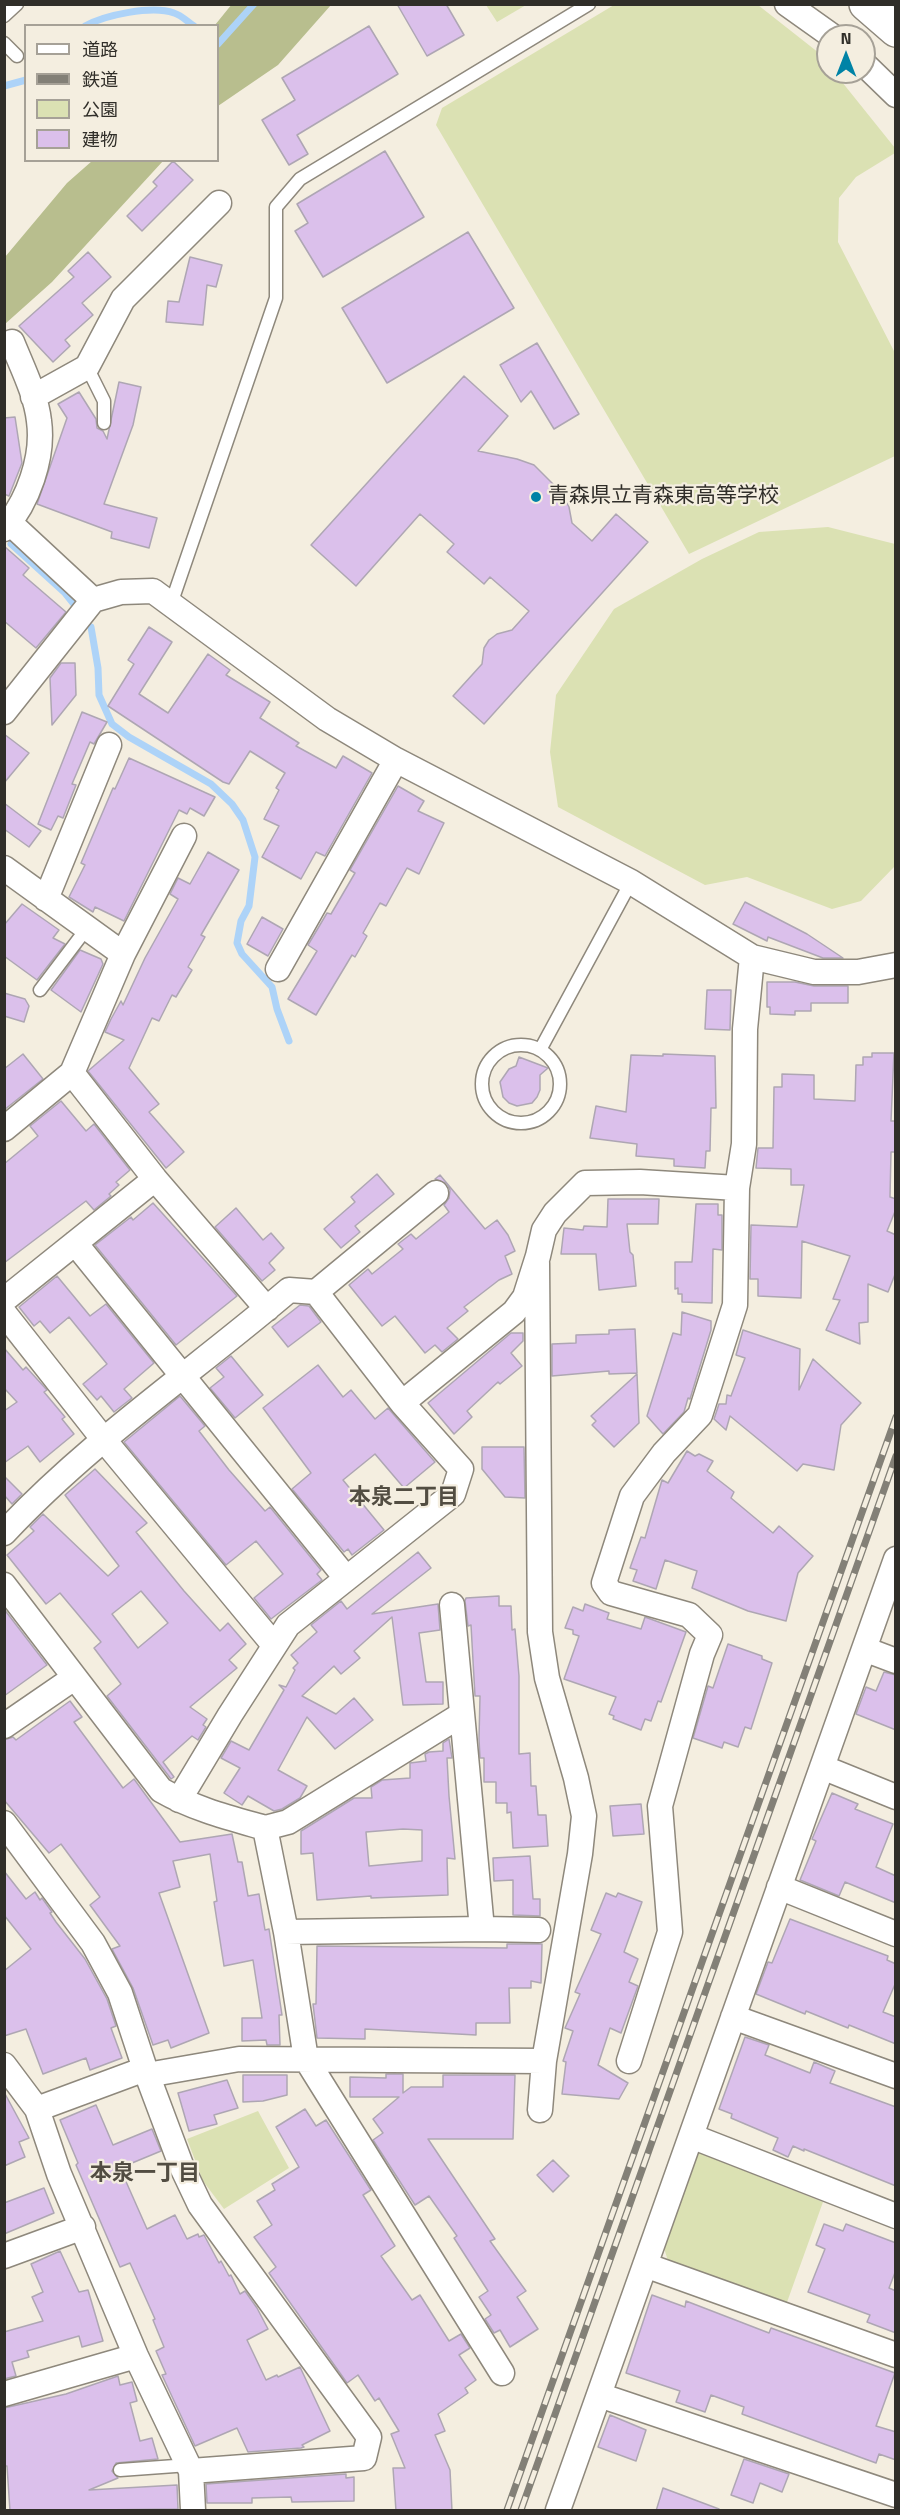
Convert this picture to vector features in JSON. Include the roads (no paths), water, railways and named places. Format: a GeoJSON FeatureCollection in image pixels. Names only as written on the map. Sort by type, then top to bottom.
{"type":"FeatureCollection","features":[{"type":"Feature","properties":{"kind":"street"},"geometry":{"type":"LineString","coordinates":[[787,4],[816,25]]}},
{"type":"Feature","properties":{"kind":"street"},"geometry":{"type":"LineString","coordinates":[[866,4],[896,30]]}},
{"type":"Feature","properties":{"kind":"street"},"geometry":{"type":"LineString","coordinates":[[876,75],[896,94]]}},
{"type":"Feature","properties":{"kind":"street"},"geometry":{"type":"LineString","coordinates":[[33,397],[87,367],[123,299],[219,203]]}},
{"type":"Feature","properties":{"kind":"street"},"geometry":{"type":"LineString","coordinates":[[12,342],[40,422],[38,452],[24,501],[7,526],[93,600]]}},
{"type":"Feature","properties":{"kind":"street"},"geometry":{"type":"LineString","coordinates":[[4,712],[93,600],[121,592],[153,591],[327,719],[396,760],[631,882],[752,957],[814,972],[858,972],[896,965]]}},
{"type":"Feature","properties":{"kind":"street"},"geometry":{"type":"LineString","coordinates":[[46,899],[110,745]]}},
{"type":"Feature","properties":{"kind":"street"},"geometry":{"type":"LineString","coordinates":[[278,969],[396,760]]}},
{"type":"Feature","properties":{"kind":"street"},"geometry":{"type":"LineString","coordinates":[[4,1129],[72,1073],[123,954],[184,836]]}},
{"type":"Feature","properties":{"kind":"street"},"geometry":{"type":"LineString","coordinates":[[4,868],[123,954]]}},
{"type":"Feature","properties":{"kind":"street"},"geometry":{"type":"LineString","coordinates":[[629,2061],[670,1932],[660,1806],[702,1654],[710,1635],[689,1615],[611,1593],[604,1583],[632,1496],[664,1453],[700,1415],[735,1305],[737,1188],[744,1144],[745,1029],[752,957]]}},
{"type":"Feature","properties":{"kind":"street"},"geometry":{"type":"LineString","coordinates":[[72,1073],[155,1179],[267,1309]]}},
{"type":"Feature","properties":{"kind":"street"},"geometry":{"type":"LineString","coordinates":[[4,1300],[155,1179]]}},
{"type":"Feature","properties":{"kind":"street"},"geometry":{"type":"LineString","coordinates":[[402,1402],[513,1312],[525,1297],[537,1263],[544,1230],[555,1213],[585,1183],[640,1182],[737,1188]]}},
{"type":"Feature","properties":{"kind":"street"},"geometry":{"type":"LineString","coordinates":[[4,1533],[42,1493],[104,1440],[181,1375],[289,1290],[316,1292],[436,1193]]}},
{"type":"Feature","properties":{"kind":"street"},"geometry":{"type":"LineString","coordinates":[[75,1243],[346,1578]]}},
{"type":"Feature","properties":{"kind":"street"},"geometry":{"type":"LineString","coordinates":[[537,1263],[540,1632],[548,1678],[576,1778],[584,1816],[580,1854],[544,2061],[540,2110]]}},
{"type":"Feature","properties":{"kind":"street"},"geometry":{"type":"LineString","coordinates":[[179,1800],[274,1644],[288,1625],[453,1494],[461,1469],[402,1402],[316,1292]]}},
{"type":"Feature","properties":{"kind":"street"},"geometry":{"type":"LineString","coordinates":[[4,1313],[104,1440],[274,1644]]}},
{"type":"Feature","properties":{"kind":"street"},"geometry":{"type":"LineString","coordinates":[[558,2511],[896,1560]]}},
{"type":"Feature","properties":{"kind":"street"},"geometry":{"type":"LineString","coordinates":[[4,1585],[161,1790],[179,1800],[266,1828],[288,1822],[461,1715]]}},
{"type":"Feature","properties":{"kind":"street"},"geometry":{"type":"LineString","coordinates":[[452,1605],[482,1929]]}},
{"type":"Feature","properties":{"kind":"street"},"geometry":{"type":"LineString","coordinates":[[864,1648],[896,1661]]}},
{"type":"Feature","properties":{"kind":"street"},"geometry":{"type":"LineString","coordinates":[[4,1726],[74,1678]]}},
{"type":"Feature","properties":{"kind":"street"},"geometry":{"type":"LineString","coordinates":[[822,1767],[896,1797]]}},
{"type":"Feature","properties":{"kind":"street"},"geometry":{"type":"LineString","coordinates":[[4,1823],[93,1943],[120,1992],[146,2072],[181,2165],[200,2205],[369,2437],[364,2458],[190,2468]]}},
{"type":"Feature","properties":{"kind":"street"},"geometry":{"type":"LineString","coordinates":[[266,1828],[286,1932],[306,2059],[502,2373]]}},
{"type":"Feature","properties":{"kind":"street"},"geometry":{"type":"LineString","coordinates":[[779,1887],[896,1934]]}},
{"type":"Feature","properties":{"kind":"street"},"geometry":{"type":"LineString","coordinates":[[286,1932],[538,1930]]}},
{"type":"Feature","properties":{"kind":"street"},"geometry":{"type":"LineString","coordinates":[[733,2017],[896,2076]]}},
{"type":"Feature","properties":{"kind":"street"},"geometry":{"type":"LineString","coordinates":[[37,2109],[146,2072],[239,2059],[544,2061]]}},
{"type":"Feature","properties":{"kind":"street"},"geometry":{"type":"LineString","coordinates":[[4,2065],[37,2109],[59,2174],[136,2356],[190,2468],[193,2511]]}},
{"type":"Feature","properties":{"kind":"street"},"geometry":{"type":"LineString","coordinates":[[691,2136],[896,2216]]}},
{"type":"Feature","properties":{"kind":"street"},"geometry":{"type":"LineString","coordinates":[[4,2256],[83,2227]]}},
{"type":"Feature","properties":{"kind":"street"},"geometry":{"type":"LineString","coordinates":[[645,2265],[896,2355]]}},
{"type":"Feature","properties":{"kind":"street"},"geometry":{"type":"LineString","coordinates":[[4,2394],[136,2356]]}},
{"type":"Feature","properties":{"kind":"street"},"geometry":{"type":"LineString","coordinates":[[599,2395],[896,2495]]}},
{"type":"Feature","properties":{"kind":"lane"},"geometry":{"type":"LineString","coordinates":[[4,16],[17,4]]}},
{"type":"Feature","properties":{"kind":"lane"},"geometry":{"type":"LineString","coordinates":[[171,604],[276,298],[276,207],[300,179],[589,4]]}},
{"type":"Feature","properties":{"kind":"lane"},"geometry":{"type":"LineString","coordinates":[[4,44],[16,56]]}},
{"type":"Feature","properties":{"kind":"lane"},"geometry":{"type":"LineString","coordinates":[[87,367],[104,401],[104,423]]}},
{"type":"Feature","properties":{"kind":"lane"},"geometry":{"type":"LineString","coordinates":[[540,1050],[631,882]]}},
{"type":"Feature","properties":{"kind":"lane"},"geometry":{"type":"LineString","coordinates":[[40,990],[87,928]]}},
{"type":"Feature","properties":{"kind":"lane"},"geometry":{"type":"LineString","coordinates":[[518,1045],[540,1050],[549,1056],[559,1076],[560,1087],[553,1107],[535,1121],[513,1122],[503,1118],[494,1112],[483,1093],[482,1082],[490,1061],[498,1053],[518,1045]]}},
{"type":"Feature","properties":{"kind":"lane"},"geometry":{"type":"LineString","coordinates":[[120,2470],[190,2468]]}},
{"type":"Feature","properties":{"kind":"waterway"},"geometry":{"type":"LineString","coordinates":[[219,43],[254,4]]}},
{"type":"Feature","properties":{"kind":"waterway"},"geometry":{"type":"LineString","coordinates":[[90,24],[116,15],[154,10],[177,14],[191,24]]}},
{"type":"Feature","properties":{"kind":"waterway"},"geometry":{"type":"LineString","coordinates":[[4,86],[24,81]]}},
{"type":"Feature","properties":{"kind":"waterway"},"geometry":{"type":"LineString","coordinates":[[11,544],[65,593],[77,608]]}},
{"type":"Feature","properties":{"kind":"waterway"},"geometry":{"type":"LineString","coordinates":[[91,627],[98,668],[99,695],[112,724],[129,737],[211,784],[232,804],[243,820],[255,857],[249,906],[241,921],[237,943],[242,954],[272,987],[277,1009],[289,1041]]}},
{"type":"Feature","properties":{"kind":"railway"},"geometry":{"type":"LineString","coordinates":[[507,2510],[896,1417]]}},
{"type":"Feature","properties":{"kind":"railway"},"geometry":{"type":"LineString","coordinates":[[521,2510],[896,1456]]}},
{"type":"Feature","properties":{"kind":"place","name":"青森県立青森東高等学校"},"geometry":{"type":"Point","coordinates":[536,497]}},
{"type":"Feature","properties":{"kind":"district","name":"本泉二丁目"},"geometry":{"type":"Point","coordinates":[404,1499]}},
{"type":"Feature","properties":{"kind":"district","name":"本泉一丁目"},"geometry":{"type":"Point","coordinates":[145,2175]}}]}
